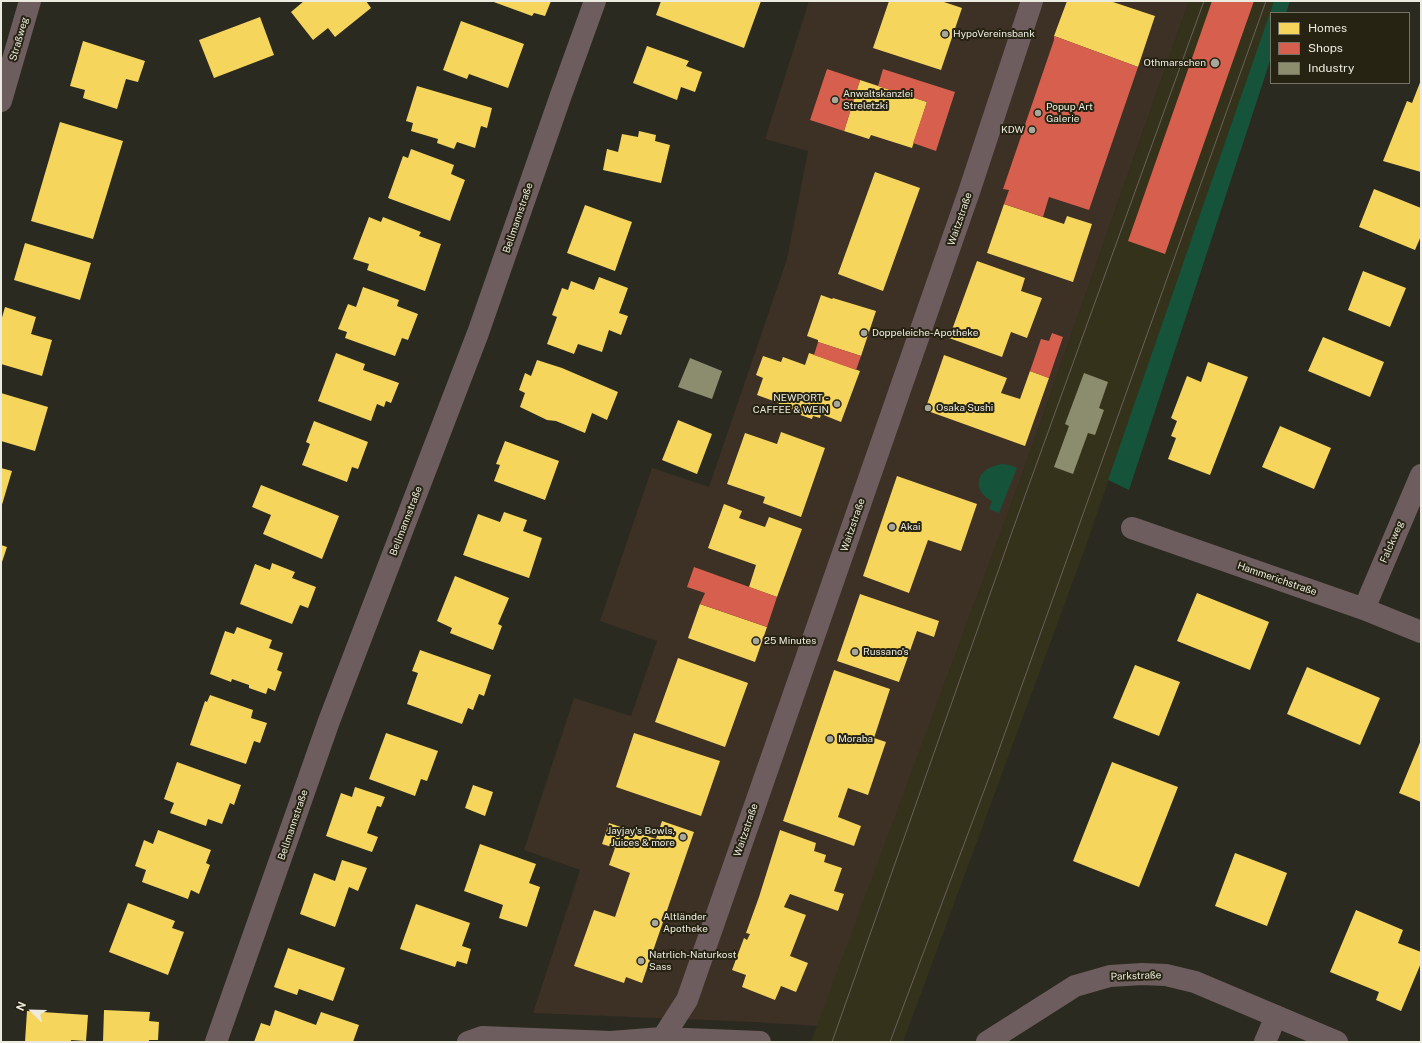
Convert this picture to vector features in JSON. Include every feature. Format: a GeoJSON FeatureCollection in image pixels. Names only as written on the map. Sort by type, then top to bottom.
{"type":"FeatureCollection","features":[{"type":"Feature","properties":{"kind":"street","name":"Straßweg"},"geometry":{"type":"LineString","coordinates":[[1,101],[30,1]]}},
{"type":"Feature","properties":{"kind":"street","name":"Bellmannstraße"},"geometry":{"type":"LineString","coordinates":[[216,1042],[329,721],[478,333],[595,1]]}},
{"type":"Feature","properties":{"kind":"street","name":"Waitzstraße"},"geometry":{"type":"LineString","coordinates":[[661,1040],[690,993],[969,192],[1032,1]]}},
{"type":"Feature","properties":{"kind":"street","name":"Falckweg"},"geometry":{"type":"LineString","coordinates":[[1364,609],[1421,474]]}},
{"type":"Feature","properties":{"kind":"street","name":"Hammerichstraße"},"geometry":{"type":"LineString","coordinates":[[1132,528],[1364,609],[1421,632]]}},
{"type":"Feature","properties":{"kind":"street","name":"Parkstraße"},"geometry":{"type":"LineString","coordinates":[[987,1042],[1075,986],[1110,976],[1142,974],[1166,975],[1195,982],[1337,1042]]}},
{"type":"Feature","properties":{"kind":"street"},"geometry":{"type":"LineString","coordinates":[[1265,1042],[1276,1016]]}},
{"type":"Feature","properties":{"kind":"street"},"geometry":{"type":"LineString","coordinates":[[468,1042],[482,1037],[611,1042],[661,1040],[760,1042]]}},
{"type":"Feature","properties":{"kind":"shaded area"},"geometry":{"type":"Polygon","coordinates":[[[809,1],[1189,1],[1021,478],[818,1026],[533,1013],[580,870],[524,850],[574,698],[631,716],[657,641],[600,621],[652,468],[709,487],[787,259],[808,151],[765,139],[809,1]]]}},
{"type":"Feature","properties":{"kind":"shaded area"},"geometry":{"type":"Polygon","coordinates":[[[1189,1],[1274,1],[1083,554],[903,1042],[811,1042],[1021,478],[1189,1]]]}},
{"type":"Feature","properties":{"kind":"green space"},"geometry":{"type":"Polygon","coordinates":[[[1274,1],[1290,1],[1286,12],[1270,12],[1274,1]]]}},
{"type":"Feature","properties":{"kind":"green space"},"geometry":{"type":"Polygon","coordinates":[[[1270,13],[1270,61],[1129,490],[1108,480],[1270,13]]]}},
{"type":"Feature","properties":{"kind":"green space"},"geometry":{"type":"Polygon","coordinates":[[[1002,464],[1017,468],[999,513],[989,509],[992,501],[980,490],[979,481],[984,472],[989,468],[1002,464]]]}},
{"type":"Feature","properties":{"kind":"building: Homes"},"geometry":{"type":"Polygon","coordinates":[[[304,1],[366,1],[371,8],[335,37],[328,28],[313,40],[291,12],[304,1]]]}},
{"type":"Feature","properties":{"kind":"building: Homes"},"geometry":{"type":"Polygon","coordinates":[[[491,1],[551,1],[545,16],[534,13],[532,16],[491,1]]]}},
{"type":"Feature","properties":{"kind":"building: Homes"},"geometry":{"type":"Polygon","coordinates":[[[661,1],[761,1],[744,48],[656,15],[661,1]]]}},
{"type":"Feature","properties":{"kind":"building: Homes"},"geometry":{"type":"Polygon","coordinates":[[[889,1],[941,1],[962,8],[941,70],[873,48],[889,1]]]}},
{"type":"Feature","properties":{"kind":"building: Homes"},"geometry":{"type":"Polygon","coordinates":[[[1067,1],[1110,1],[1155,16],[1138,67],[1054,36],[1067,1]]]}},
{"type":"Feature","properties":{"kind":"building: Homes"},"geometry":{"type":"Polygon","coordinates":[[[260,17],[274,55],[214,78],[199,40],[260,17]]]}},
{"type":"Feature","properties":{"kind":"building: Homes"},"geometry":{"type":"Polygon","coordinates":[[[461,21],[524,44],[508,88],[469,74],[467,79],[443,70],[461,21]]]}},
{"type":"Feature","properties":{"kind":"building: Homes"},"geometry":{"type":"Polygon","coordinates":[[[83,41],[145,61],[138,82],[126,79],[117,109],[83,98],[85,90],[70,86],[83,41]]]}},
{"type":"Feature","properties":{"kind":"building: Homes"},"geometry":{"type":"Polygon","coordinates":[[[647,46],[689,61],[686,66],[702,72],[695,92],[681,87],[677,100],[633,83],[647,46]]]}},
{"type":"Feature","properties":{"kind":"building: Homes"},"geometry":{"type":"Polygon","coordinates":[[[860,80],[927,102],[912,148],[871,135],[869,139],[844,131],[860,80]]]}},
{"type":"Feature","properties":{"kind":"building: Homes"},"geometry":{"type":"Polygon","coordinates":[[[1421,80],[1421,172],[1383,161],[1407,101],[1412,103],[1421,80]]]}},
{"type":"Feature","properties":{"kind":"building: Homes"},"geometry":{"type":"Polygon","coordinates":[[[417,86],[492,108],[487,128],[481,126],[475,148],[457,142],[454,149],[437,143],[438,139],[411,131],[413,123],[406,121],[417,86]]]}},
{"type":"Feature","properties":{"kind":"building: Homes"},"geometry":{"type":"Polygon","coordinates":[[[60,122],[123,141],[93,239],[31,221],[60,122]]]}},
{"type":"Feature","properties":{"kind":"building: Homes"},"geometry":{"type":"Polygon","coordinates":[[[639,131],[656,135],[655,141],[670,145],[661,183],[603,170],[607,149],[618,152],[622,134],[638,137],[639,131]]]}},
{"type":"Feature","properties":{"kind":"building: Homes"},"geometry":{"type":"Polygon","coordinates":[[[411,149],[454,165],[451,174],[465,180],[450,221],[388,198],[403,156],[408,158],[411,149]]]}},
{"type":"Feature","properties":{"kind":"building: Homes"},"geometry":{"type":"Polygon","coordinates":[[[875,172],[920,188],[883,291],[838,274],[875,172]]]}},
{"type":"Feature","properties":{"kind":"building: Homes"},"geometry":{"type":"Polygon","coordinates":[[[1374,189],[1421,208],[1421,236],[1415,250],[1359,227],[1374,189]]]}},
{"type":"Feature","properties":{"kind":"building: Homes"},"geometry":{"type":"Polygon","coordinates":[[[1004,204],[1064,224],[1067,216],[1092,224],[1073,282],[987,253],[1004,204]]]}},
{"type":"Feature","properties":{"kind":"building: Homes"},"geometry":{"type":"Polygon","coordinates":[[[585,205],[632,222],[615,271],[567,253],[585,205]]]}},
{"type":"Feature","properties":{"kind":"building: Homes"},"geometry":{"type":"Polygon","coordinates":[[[369,217],[381,222],[383,217],[421,232],[419,236],[441,244],[425,291],[367,270],[369,264],[353,259],[369,217]]]}},
{"type":"Feature","properties":{"kind":"building: Homes"},"geometry":{"type":"Polygon","coordinates":[[[25,243],[91,263],[80,300],[14,280],[25,243]]]}},
{"type":"Feature","properties":{"kind":"building: Homes"},"geometry":{"type":"Polygon","coordinates":[[[977,261],[1025,278],[1021,291],[1042,298],[1027,338],[1011,332],[1002,357],[949,338],[977,261]]]}},
{"type":"Feature","properties":{"kind":"building: Homes"},"geometry":{"type":"Polygon","coordinates":[[[1363,271],[1406,288],[1390,327],[1348,310],[1363,271]]]}},
{"type":"Feature","properties":{"kind":"building: Homes"},"geometry":{"type":"Polygon","coordinates":[[[599,277],[628,288],[619,313],[628,316],[621,335],[609,330],[602,352],[578,344],[574,354],[547,344],[557,317],[552,315],[562,288],[568,290],[571,281],[594,290],[599,277]]]}},
{"type":"Feature","properties":{"kind":"building: Homes"},"geometry":{"type":"Polygon","coordinates":[[[363,287],[399,300],[397,306],[418,314],[408,340],[402,338],[395,356],[345,338],[347,332],[338,329],[348,304],[356,307],[363,287]]]}},
{"type":"Feature","properties":{"kind":"building: Homes"},"geometry":{"type":"Polygon","coordinates":[[[821,295],[876,311],[861,356],[818,342],[818,340],[807,336],[821,295]]]}},
{"type":"Feature","properties":{"kind":"building: Homes"},"geometry":{"type":"Polygon","coordinates":[[[5,307],[36,317],[31,334],[52,340],[42,376],[1,364],[1,321],[5,307]]]}},
{"type":"Feature","properties":{"kind":"building: Homes"},"geometry":{"type":"Polygon","coordinates":[[[1323,337],[1384,362],[1370,397],[1308,371],[1323,337]]]}},
{"type":"Feature","properties":{"kind":"building: Homes"},"geometry":{"type":"Polygon","coordinates":[[[336,353],[365,364],[363,370],[399,383],[391,403],[386,401],[384,407],[377,404],[371,421],[318,401],[336,353]]]}},
{"type":"Feature","properties":{"kind":"building: Homes"},"geometry":{"type":"Polygon","coordinates":[[[809,353],[860,371],[841,422],[821,414],[820,418],[813,416],[812,419],[777,407],[779,403],[757,395],[763,378],[756,375],[763,356],[781,362],[783,357],[805,365],[809,353]]]}},
{"type":"Feature","properties":{"kind":"building: Homes"},"geometry":{"type":"Polygon","coordinates":[[[944,355],[1007,378],[1001,393],[1020,399],[1030,371],[1049,378],[1025,446],[925,410],[944,355]]]}},
{"type":"Feature","properties":{"kind":"building: Homes"},"geometry":{"type":"Polygon","coordinates":[[[537,360],[562,368],[618,392],[607,420],[592,413],[585,433],[556,421],[547,420],[520,407],[525,393],[519,390],[525,373],[531,376],[537,360]]]}},
{"type":"Feature","properties":{"kind":"building: Homes"},"geometry":{"type":"Polygon","coordinates":[[[1208,362],[1248,377],[1210,475],[1168,459],[1176,438],[1171,436],[1177,421],[1171,418],[1187,376],[1201,382],[1208,362]]]}},
{"type":"Feature","properties":{"kind":"building: Homes"},"geometry":{"type":"Polygon","coordinates":[[[1,393],[48,407],[35,451],[1,441],[1,393]]]}},
{"type":"Feature","properties":{"kind":"building: Homes"},"geometry":{"type":"Polygon","coordinates":[[[678,420],[712,434],[697,474],[662,460],[678,420]]]}},
{"type":"Feature","properties":{"kind":"building: Homes"},"geometry":{"type":"Polygon","coordinates":[[[314,421],[368,442],[358,469],[352,467],[347,482],[302,465],[310,444],[306,442],[314,421]]]}},
{"type":"Feature","properties":{"kind":"building: Homes"},"geometry":{"type":"Polygon","coordinates":[[[1280,426],[1331,448],[1314,489],[1262,467],[1280,426]]]}},
{"type":"Feature","properties":{"kind":"building: Homes"},"geometry":{"type":"Polygon","coordinates":[[[781,432],[825,448],[801,517],[763,503],[765,497],[727,484],[745,433],[777,444],[781,432]]]}},
{"type":"Feature","properties":{"kind":"building: Homes"},"geometry":{"type":"Polygon","coordinates":[[[505,441],[559,461],[545,500],[494,481],[500,465],[496,464],[505,441]]]}},
{"type":"Feature","properties":{"kind":"building: Homes"},"geometry":{"type":"Polygon","coordinates":[[[1,468],[12,471],[1,508],[1,468]]]}},
{"type":"Feature","properties":{"kind":"building: Homes"},"geometry":{"type":"Polygon","coordinates":[[[897,476],[977,504],[961,551],[928,540],[909,593],[863,576],[897,476]]]}},
{"type":"Feature","properties":{"kind":"building: Homes"},"geometry":{"type":"Polygon","coordinates":[[[261,485],[339,516],[322,559],[263,534],[271,515],[252,507],[261,485]]]}},
{"type":"Feature","properties":{"kind":"building: Homes"},"geometry":{"type":"Polygon","coordinates":[[[724,504],[742,511],[739,518],[765,527],[769,517],[802,529],[777,597],[749,587],[756,565],[708,548],[724,504]]]}},
{"type":"Feature","properties":{"kind":"building: Homes"},"geometry":{"type":"Polygon","coordinates":[[[504,512],[527,520],[523,531],[542,538],[529,578],[463,555],[478,514],[500,522],[504,512]]]}},
{"type":"Feature","properties":{"kind":"building: Homes"},"geometry":{"type":"Polygon","coordinates":[[[1,545],[7,547],[1,565],[1,545]]]}},
{"type":"Feature","properties":{"kind":"building: Homes"},"geometry":{"type":"Polygon","coordinates":[[[272,563],[295,572],[292,578],[316,587],[308,608],[300,605],[292,624],[240,604],[255,564],[270,570],[272,563]]]}},
{"type":"Feature","properties":{"kind":"building: Homes"},"geometry":{"type":"Polygon","coordinates":[[[455,576],[509,598],[498,624],[502,626],[493,650],[450,633],[452,628],[437,621],[455,576]]]}},
{"type":"Feature","properties":{"kind":"building: Homes"},"geometry":{"type":"Polygon","coordinates":[[[1197,593],[1269,622],[1250,670],[1177,641],[1197,593]]]}},
{"type":"Feature","properties":{"kind":"building: Homes"},"geometry":{"type":"Polygon","coordinates":[[[860,594],[939,621],[934,637],[917,631],[899,682],[837,661],[860,594]]]}},
{"type":"Feature","properties":{"kind":"building: Homes"},"geometry":{"type":"Polygon","coordinates":[[[700,604],[767,627],[755,662],[688,638],[700,604]]]}},
{"type":"Feature","properties":{"kind":"building: Homes"},"geometry":{"type":"Polygon","coordinates":[[[237,627],[272,640],[269,648],[283,653],[277,670],[282,672],[275,691],[268,688],[266,694],[249,688],[249,685],[232,679],[231,682],[210,674],[225,631],[234,634],[237,627]]]}},
{"type":"Feature","properties":{"kind":"building: Homes"},"geometry":{"type":"Polygon","coordinates":[[[420,650],[491,675],[484,696],[479,694],[473,710],[468,708],[462,724],[407,704],[418,673],[412,671],[420,650]]]}},
{"type":"Feature","properties":{"kind":"building: Homes"},"geometry":{"type":"Polygon","coordinates":[[[678,658],[748,683],[725,747],[655,722],[678,658]]]}},
{"type":"Feature","properties":{"kind":"building: Homes"},"geometry":{"type":"Polygon","coordinates":[[[1135,665],[1180,682],[1159,736],[1113,718],[1135,665]]]}},
{"type":"Feature","properties":{"kind":"building: Homes"},"geometry":{"type":"Polygon","coordinates":[[[1307,667],[1380,698],[1360,745],[1287,714],[1307,667]]]}},
{"type":"Feature","properties":{"kind":"building: Homes"},"geometry":{"type":"Polygon","coordinates":[[[834,670],[890,689],[874,738],[886,742],[868,795],[848,788],[838,817],[861,826],[854,846],[783,821],[834,670]]]}},
{"type":"Feature","properties":{"kind":"building: Homes"},"geometry":{"type":"Polygon","coordinates":[[[210,695],[253,710],[251,718],[267,723],[260,743],[254,741],[246,764],[190,745],[205,701],[207,702],[210,695]]]}},
{"type":"Feature","properties":{"kind":"building: Homes"},"geometry":{"type":"Polygon","coordinates":[[[386,733],[438,751],[427,781],[421,779],[415,796],[369,779],[386,733]]]}},
{"type":"Feature","properties":{"kind":"building: Homes"},"geometry":{"type":"Polygon","coordinates":[[[634,733],[720,761],[701,816],[616,787],[634,733]]]}},
{"type":"Feature","properties":{"kind":"building: Homes"},"geometry":{"type":"Polygon","coordinates":[[[1421,740],[1421,802],[1399,793],[1421,740]]]}},
{"type":"Feature","properties":{"kind":"building: Homes"},"geometry":{"type":"Polygon","coordinates":[[[177,762],[241,785],[234,805],[230,803],[222,824],[208,819],[206,826],[170,813],[174,803],[164,799],[177,762]]]}},
{"type":"Feature","properties":{"kind":"building: Homes"},"geometry":{"type":"Polygon","coordinates":[[[1112,762],[1178,787],[1139,887],[1073,861],[1112,762]]]}},
{"type":"Feature","properties":{"kind":"building: Homes"},"geometry":{"type":"Polygon","coordinates":[[[473,785],[493,792],[485,816],[465,808],[473,785]]]}},
{"type":"Feature","properties":{"kind":"building: Homes"},"geometry":{"type":"Polygon","coordinates":[[[355,787],[385,797],[381,807],[377,806],[367,833],[378,837],[372,852],[326,836],[341,793],[352,797],[355,787]]]}},
{"type":"Feature","properties":{"kind":"building: Homes"},"geometry":{"type":"Polygon","coordinates":[[[662,821],[694,832],[642,983],[626,977],[624,983],[574,966],[594,910],[615,917],[630,873],[609,865],[615,848],[602,844],[609,823],[656,839],[662,821]]]}},
{"type":"Feature","properties":{"kind":"building: Homes"},"geometry":{"type":"Polygon","coordinates":[[[158,830],[211,850],[206,863],[210,865],[199,894],[191,890],[188,899],[142,882],[146,870],[135,866],[144,840],[153,844],[158,830]]]}},
{"type":"Feature","properties":{"kind":"building: Homes"},"geometry":{"type":"Polygon","coordinates":[[[780,830],[816,843],[814,851],[826,855],[824,862],[842,868],[834,891],[844,894],[838,911],[790,894],[784,907],[806,915],[790,956],[808,963],[796,992],[781,986],[775,1000],[742,987],[746,975],[732,970],[744,938],[747,940],[750,934],[746,933],[780,830]]]}},
{"type":"Feature","properties":{"kind":"building: Homes"},"geometry":{"type":"Polygon","coordinates":[[[480,844],[536,864],[529,883],[540,887],[527,927],[499,918],[503,905],[464,891],[480,844]]]}},
{"type":"Feature","properties":{"kind":"building: Homes"},"geometry":{"type":"Polygon","coordinates":[[[1235,853],[1287,873],[1267,926],[1215,906],[1235,853]]]}},
{"type":"Feature","properties":{"kind":"building: Homes"},"geometry":{"type":"Polygon","coordinates":[[[342,860],[367,868],[358,891],[349,887],[335,927],[300,914],[314,873],[335,881],[342,860]]]}},
{"type":"Feature","properties":{"kind":"building: Homes"},"geometry":{"type":"Polygon","coordinates":[[[128,903],[175,921],[172,928],[184,932],[168,975],[109,952],[128,903]]]}},
{"type":"Feature","properties":{"kind":"building: Homes"},"geometry":{"type":"Polygon","coordinates":[[[416,904],[470,923],[462,946],[471,949],[467,964],[457,961],[455,967],[400,949],[416,904]]]}},
{"type":"Feature","properties":{"kind":"building: Homes"},"geometry":{"type":"Polygon","coordinates":[[[1356,910],[1403,930],[1398,943],[1421,952],[1421,963],[1401,1011],[1376,1000],[1379,992],[1330,972],[1356,910]]]}},
{"type":"Feature","properties":{"kind":"building: Homes"},"geometry":{"type":"Polygon","coordinates":[[[288,948],[345,968],[333,1001],[299,989],[297,995],[274,987],[288,948]]]}},
{"type":"Feature","properties":{"kind":"building: Homes"},"geometry":{"type":"Polygon","coordinates":[[[104,1010],[150,1012],[149,1021],[159,1022],[158,1040],[149,1040],[149,1042],[103,1042],[104,1010]]]}},
{"type":"Feature","properties":{"kind":"building: Homes"},"geometry":{"type":"Polygon","coordinates":[[[275,1010],[316,1025],[321,1012],[359,1025],[353,1042],[254,1042],[261,1023],[270,1026],[275,1010]]]}},
{"type":"Feature","properties":{"kind":"building: Homes"},"geometry":{"type":"Polygon","coordinates":[[[27,1011],[88,1015],[86,1041],[71,1040],[71,1042],[25,1042],[27,1011]]]}},
{"type":"Feature","properties":{"kind":"building: Shops"},"geometry":{"type":"Polygon","coordinates":[[[1212,1],[1254,1],[1165,254],[1128,241],[1212,1]]]}},
{"type":"Feature","properties":{"kind":"building: Shops"},"geometry":{"type":"Polygon","coordinates":[[[1054,36],[1138,67],[1089,210],[1049,197],[1043,217],[1004,204],[1009,190],[1003,189],[1054,40],[1054,36]]]}},
{"type":"Feature","properties":{"kind":"building: Shops","name":"Anwaltskanzlei Streletzki"},"geometry":{"type":"Polygon","coordinates":[[[827,69],[860,80],[844,131],[810,120],[827,69]]]}},
{"type":"Feature","properties":{"kind":"building: Shops"},"geometry":{"type":"Polygon","coordinates":[[[883,69],[955,92],[936,151],[913,143],[927,102],[878,86],[883,69]]]}},
{"type":"Feature","properties":{"kind":"building: Shops"},"geometry":{"type":"Polygon","coordinates":[[[1052,333],[1063,337],[1049,378],[1030,371],[1041,339],[1049,341],[1052,333]]]}},
{"type":"Feature","properties":{"kind":"building: Shops"},"geometry":{"type":"Polygon","coordinates":[[[818,342],[861,356],[856,370],[814,355],[818,342]]]}},
{"type":"Feature","properties":{"kind":"building: Shops"},"geometry":{"type":"Polygon","coordinates":[[[694,567],[777,597],[767,627],[700,604],[705,593],[687,587],[694,567]]]}},
{"type":"Feature","properties":{"kind":"building: Industry"},"geometry":{"type":"Polygon","coordinates":[[[690,358],[722,371],[712,399],[678,387],[690,358]]]}},
{"type":"Feature","properties":{"kind":"building: Industry"},"geometry":{"type":"Polygon","coordinates":[[[1084,373],[1108,382],[1099,408],[1104,410],[1095,435],[1088,433],[1073,474],[1054,467],[1069,426],[1065,424],[1084,373]]]}},
{"type":"Feature","properties":{"kind":"tram line"},"geometry":{"type":"LineString","coordinates":[[832,1042],[1013,529],[1204,1]]}},
{"type":"Feature","properties":{"kind":"tram line"},"geometry":{"type":"LineString","coordinates":[[890,1042],[991,772],[1266,1]]}},
{"type":"Feature","properties":{"kind":"place","name":"HypoVereinsbank"},"geometry":{"type":"Point","coordinates":[945,34]}},
{"type":"Feature","properties":{"kind":"place","name":"Othmarschen"},"geometry":{"type":"Point","coordinates":[1215,63]}},
{"type":"Feature","properties":{"kind":"place","name":"Anwaltskanzlei Streletzki"},"geometry":{"type":"Point","coordinates":[835,100]}},
{"type":"Feature","properties":{"kind":"place","name":"Popup Art Galerie"},"geometry":{"type":"Point","coordinates":[1038,113]}},
{"type":"Feature","properties":{"kind":"place","name":"KDW"},"geometry":{"type":"Point","coordinates":[1032,130]}},
{"type":"Feature","properties":{"kind":"place","name":"Doppeleiche-Apotheke"},"geometry":{"type":"Point","coordinates":[864,333]}},
{"type":"Feature","properties":{"kind":"place","name":"NEWPORT - CAFFEE & WEIN"},"geometry":{"type":"Point","coordinates":[837,404]}},
{"type":"Feature","properties":{"kind":"place","name":"Osaka Sushi"},"geometry":{"type":"Point","coordinates":[928,408]}},
{"type":"Feature","properties":{"kind":"place","name":"Akai"},"geometry":{"type":"Point","coordinates":[892,527]}},
{"type":"Feature","properties":{"kind":"place","name":"25 Minutes"},"geometry":{"type":"Point","coordinates":[756,641]}},
{"type":"Feature","properties":{"kind":"place","name":"Russano's"},"geometry":{"type":"Point","coordinates":[855,652]}},
{"type":"Feature","properties":{"kind":"place","name":"Moraba"},"geometry":{"type":"Point","coordinates":[830,739]}},
{"type":"Feature","properties":{"kind":"place","name":"Jayjay's Bowls, Juices & more"},"geometry":{"type":"Point","coordinates":[683,837]}},
{"type":"Feature","properties":{"kind":"place","name":"Altländer Apotheke"},"geometry":{"type":"Point","coordinates":[655,923]}},
{"type":"Feature","properties":{"kind":"place","name":"Natrlich-Naturkost Sass"},"geometry":{"type":"Point","coordinates":[641,961]}}]}
